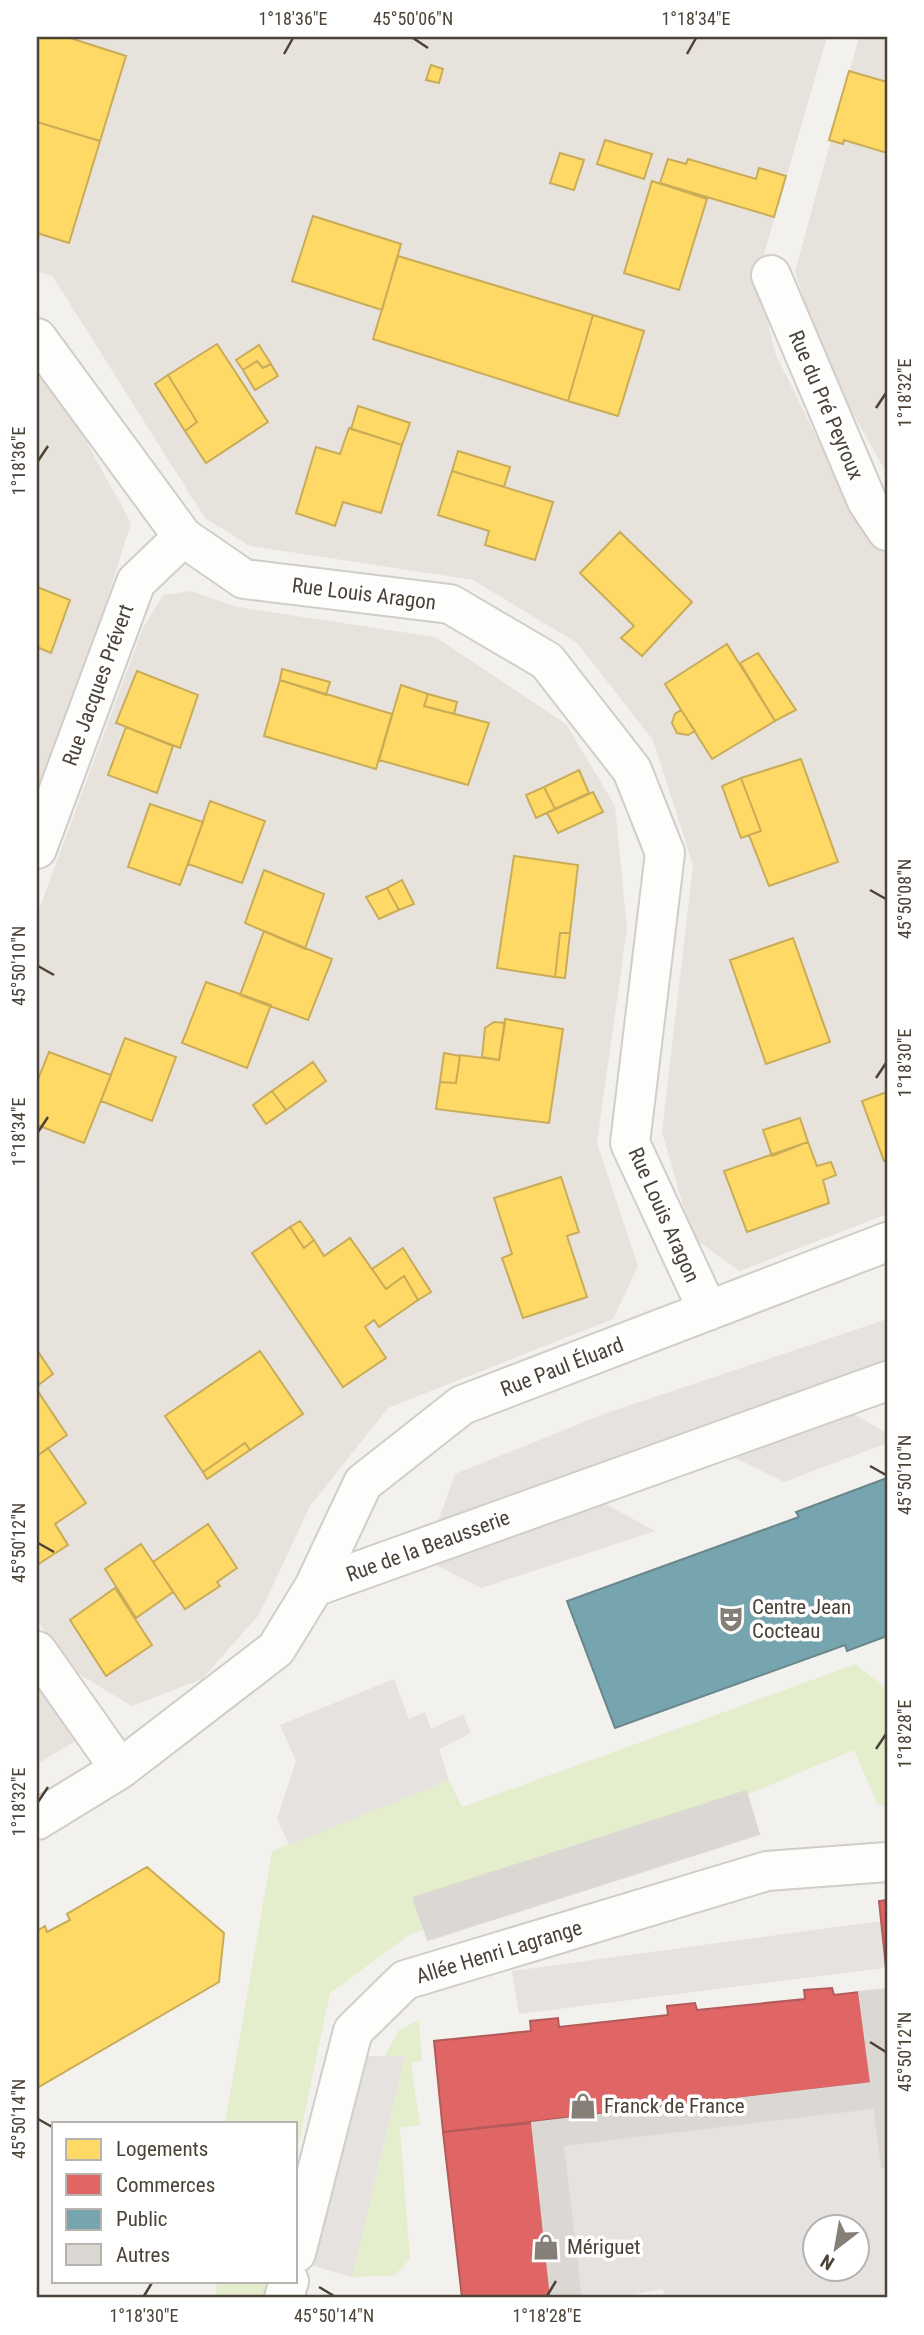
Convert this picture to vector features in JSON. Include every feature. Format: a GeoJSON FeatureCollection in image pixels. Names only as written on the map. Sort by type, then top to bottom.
{"type":"FeatureCollection","features":[{"type":"Feature","properties":{"kind":"street","name":"Rue du Pré Peyroux"},"geometry":{"type":"LineString","coordinates":[[771,275],[867,501],[887,531]]}},
{"type":"Feature","properties":{"kind":"street","name":"Rue Louis Aragon"},"geometry":{"type":"LineString","coordinates":[[37,338],[183,537],[243,579],[450,604],[547,661],[632,769],[665,853],[630,1143],[708,1311]]}},
{"type":"Feature","properties":{"kind":"street","name":"Rue Jacques Prévert"},"geometry":{"type":"LineString","coordinates":[[37,849],[136,582],[183,537]]}},
{"type":"Feature","properties":{"kind":"street","name":"Rue Paul Éluard"},"geometry":{"type":"LineString","coordinates":[[314,1587],[363,1483],[462,1405],[887,1242]]}},
{"type":"Feature","properties":{"kind":"street","name":"Rue de la Beausserie"},"geometry":{"type":"LineString","coordinates":[[314,1587],[887,1381]]}},
{"type":"Feature","properties":{"kind":"street"},"geometry":{"type":"LineString","coordinates":[[37,1820],[120,1769],[276,1649],[314,1587]]}},
{"type":"Feature","properties":{"kind":"street"},"geometry":{"type":"LineString","coordinates":[[37,1651],[120,1769]]}},
{"type":"Feature","properties":{"kind":"street","name":"Allée Henri Lagrange"},"geometry":{"type":"LineString","coordinates":[[298,2245],[353,2031],[405,1980],[767,1871],[887,1862]]}},
{"type":"Feature","properties":{"kind":"shaded area"},"geometry":{"type":"Polygon","coordinates":[[[37,37],[827,37],[757,278],[775,353],[852,508],[887,548],[887,1214],[740,1271],[692,1237],[662,1132],[693,865],[653,740],[577,643],[473,580],[250,546],[205,518],[53,277],[37,271],[37,37]]]}},
{"type":"Feature","properties":{"kind":"shaded area"},"geometry":{"type":"Polygon","coordinates":[[[859,37],[887,37],[887,474],[825,363],[795,272],[859,37]]]}},
{"type":"Feature","properties":{"kind":"shaded area"},"geometry":{"type":"Polygon","coordinates":[[[37,352],[131,523],[73,707],[37,805],[37,352]]]}},
{"type":"Feature","properties":{"kind":"shaded area"},"geometry":{"type":"Polygon","coordinates":[[[191,591],[237,607],[435,637],[566,724],[615,806],[627,928],[597,1143],[638,1266],[613,1319],[388,1408],[310,1506],[259,1615],[202,1679],[132,1706],[67,1667],[37,1619],[37,1196],[60,1143],[37,1134],[37,915],[143,628],[163,595],[191,591]]]}},
{"type":"Feature","properties":{"kind":"shaded area"},"geometry":{"type":"Polygon","coordinates":[[[37,1134],[60,1143],[37,1196],[37,1134]]]}},
{"type":"Feature","properties":{"kind":"shaded area"},"geometry":{"type":"Polygon","coordinates":[[[887,1319],[887,1379],[852,1413],[887,1433],[887,1443],[784,1482],[731,1456],[604,1503],[655,1531],[481,1588],[425,1559],[455,1474],[604,1414],[887,1319]]]}},
{"type":"Feature","properties":{"kind":"shaded area"},"geometry":{"type":"Polygon","coordinates":[[[37,1671],[82,1737],[37,1764],[37,1671]]]}},
{"type":"Feature","properties":{"kind":"shaded area"},"geometry":{"type":"Polygon","coordinates":[[[394,1679],[409,1719],[425,1712],[431,1729],[463,1714],[471,1733],[439,1749],[449,1780],[289,1845],[277,1819],[296,1761],[280,1725],[394,1679]]]}},
{"type":"Feature","properties":{"kind":"shaded area"},"geometry":{"type":"Polygon","coordinates":[[[881,1921],[886,1968],[519,2014],[512,1971],[881,1921]]]}},
{"type":"Feature","properties":{"kind":"shaded area"},"geometry":{"type":"Polygon","coordinates":[[[368,2056],[405,2056],[352,2277],[314,2266],[368,2056]]]}},
{"type":"Feature","properties":{"kind":"shaded area"},"geometry":{"type":"Polygon","coordinates":[[[874,2108],[882,2167],[887,2167],[887,2298],[665,2298],[663,2289],[614,2298],[581,2298],[561,2144],[874,2108]]]}},
{"type":"Feature","properties":{"kind":"green space"},"geometry":{"type":"Polygon","coordinates":[[[856,1664],[887,1690],[887,1808],[877,1803],[854,1750],[408,1936],[330,1993],[298,2145],[298,2122],[225,2122],[272,1851],[449,1780],[462,1807],[856,1664]]]}},
{"type":"Feature","properties":{"kind":"green space"},"geometry":{"type":"Polygon","coordinates":[[[419,2020],[422,2060],[411,2063],[420,2125],[400,2128],[410,2259],[394,2276],[352,2277],[405,2056],[384,2057],[399,2030],[419,2020]]]}},
{"type":"Feature","properties":{"kind":"green space"},"geometry":{"type":"Polygon","coordinates":[[[217,2282],[269,2282],[265,2298],[216,2298],[217,2282]]]}},
{"type":"Feature","properties":{"kind":"building: Logements"},"geometry":{"type":"Polygon","coordinates":[[[37,37],[67,37],[126,56],[100,141],[37,122],[37,37]]]}},
{"type":"Feature","properties":{"kind":"building: Logements"},"geometry":{"type":"Polygon","coordinates":[[[431,65],[443,69],[439,83],[426,80],[431,65]]]}},
{"type":"Feature","properties":{"kind":"building: Logements"},"geometry":{"type":"Polygon","coordinates":[[[849,71],[887,82],[887,153],[844,140],[843,144],[829,140],[849,71]]]}},
{"type":"Feature","properties":{"kind":"building: Logements"},"geometry":{"type":"Polygon","coordinates":[[[37,122],[100,141],[69,243],[37,233],[37,122]]]}},
{"type":"Feature","properties":{"kind":"building: Logements"},"geometry":{"type":"Polygon","coordinates":[[[605,140],[652,154],[644,179],[597,164],[605,140]]]}},
{"type":"Feature","properties":{"kind":"building: Logements"},"geometry":{"type":"Polygon","coordinates":[[[560,153],[584,160],[574,190],[550,183],[560,153]]]}},
{"type":"Feature","properties":{"kind":"building: Logements"},"geometry":{"type":"Polygon","coordinates":[[[668,159],[686,164],[688,159],[756,179],[759,168],[786,176],[774,217],[660,183],[668,159]]]}},
{"type":"Feature","properties":{"kind":"building: Logements"},"geometry":{"type":"Polygon","coordinates":[[[652,181],[707,199],[679,290],[624,273],[652,181]]]}},
{"type":"Feature","properties":{"kind":"building: Logements"},"geometry":{"type":"Polygon","coordinates":[[[313,216],[401,244],[382,310],[292,281],[313,216]]]}},
{"type":"Feature","properties":{"kind":"building: Logements"},"geometry":{"type":"Polygon","coordinates":[[[398,256],[593,315],[568,401],[373,339],[398,256]]]}},
{"type":"Feature","properties":{"kind":"building: Logements"},"geometry":{"type":"Polygon","coordinates":[[[593,315],[644,331],[618,416],[568,401],[593,315]]]}},
{"type":"Feature","properties":{"kind":"building: Logements"},"geometry":{"type":"Polygon","coordinates":[[[217,344],[268,422],[206,463],[185,431],[197,422],[168,375],[217,344]]]}},
{"type":"Feature","properties":{"kind":"building: Logements"},"geometry":{"type":"Polygon","coordinates":[[[259,345],[271,364],[263,368],[257,361],[243,370],[236,360],[259,345]]]}},
{"type":"Feature","properties":{"kind":"building: Logements"},"geometry":{"type":"Polygon","coordinates":[[[257,361],[263,368],[271,364],[278,376],[255,390],[243,370],[257,361]]]}},
{"type":"Feature","properties":{"kind":"building: Logements"},"geometry":{"type":"Polygon","coordinates":[[[168,375],[197,422],[185,431],[155,384],[168,375]]]}},
{"type":"Feature","properties":{"kind":"building: Logements"},"geometry":{"type":"Polygon","coordinates":[[[358,406],[410,423],[402,445],[351,429],[358,406]]]}},
{"type":"Feature","properties":{"kind":"building: Logements"},"geometry":{"type":"Polygon","coordinates":[[[349,428],[402,445],[381,513],[343,502],[335,526],[296,513],[316,447],[340,454],[349,428]]]}},
{"type":"Feature","properties":{"kind":"building: Logements"},"geometry":{"type":"Polygon","coordinates":[[[458,451],[510,467],[504,487],[452,471],[458,451]]]}},
{"type":"Feature","properties":{"kind":"building: Logements"},"geometry":{"type":"Polygon","coordinates":[[[452,471],[553,502],[535,560],[485,545],[489,531],[438,515],[452,471]]]}},
{"type":"Feature","properties":{"kind":"building: Logements"},"geometry":{"type":"Polygon","coordinates":[[[620,532],[692,602],[642,656],[621,638],[634,626],[580,573],[620,532]]]}},
{"type":"Feature","properties":{"kind":"building: Logements"},"geometry":{"type":"Polygon","coordinates":[[[37,587],[70,600],[51,653],[37,647],[37,587]]]}},
{"type":"Feature","properties":{"kind":"building: Logements"},"geometry":{"type":"Polygon","coordinates":[[[727,644],[775,721],[712,759],[665,684],[727,644]]]}},
{"type":"Feature","properties":{"kind":"building: Logements"},"geometry":{"type":"Polygon","coordinates":[[[758,653],[796,710],[775,721],[740,663],[758,653]]]}},
{"type":"Feature","properties":{"kind":"building: Logements"},"geometry":{"type":"Polygon","coordinates":[[[282,669],[330,682],[326,695],[280,680],[282,669]]]}},
{"type":"Feature","properties":{"kind":"building: Logements"},"geometry":{"type":"Polygon","coordinates":[[[137,671],[198,695],[180,748],[116,723],[137,671]]]}},
{"type":"Feature","properties":{"kind":"building: Logements"},"geometry":{"type":"Polygon","coordinates":[[[280,680],[392,714],[376,769],[264,736],[280,680]]]}},
{"type":"Feature","properties":{"kind":"building: Logements"},"geometry":{"type":"Polygon","coordinates":[[[401,685],[428,694],[424,706],[489,723],[468,785],[379,760],[401,685]]]}},
{"type":"Feature","properties":{"kind":"building: Logements"},"geometry":{"type":"Polygon","coordinates":[[[428,694],[457,702],[454,714],[424,706],[428,694]]]}},
{"type":"Feature","properties":{"kind":"building: Logements"},"geometry":{"type":"Polygon","coordinates":[[[681,710],[695,731],[688,735],[677,733],[672,723],[675,714],[681,710]]]}},
{"type":"Feature","properties":{"kind":"building: Logements"},"geometry":{"type":"Polygon","coordinates":[[[126,727],[173,746],[157,793],[108,775],[126,727]]]}},
{"type":"Feature","properties":{"kind":"building: Logements"},"geometry":{"type":"Polygon","coordinates":[[[801,759],[838,862],[769,886],[749,835],[761,831],[741,778],[801,759]]]}},
{"type":"Feature","properties":{"kind":"building: Logements"},"geometry":{"type":"Polygon","coordinates":[[[579,770],[589,793],[555,809],[544,787],[579,770]]]}},
{"type":"Feature","properties":{"kind":"building: Logements"},"geometry":{"type":"Polygon","coordinates":[[[741,778],[761,831],[741,838],[722,786],[741,778]]]}},
{"type":"Feature","properties":{"kind":"building: Logements"},"geometry":{"type":"Polygon","coordinates":[[[544,787],[555,809],[536,818],[526,795],[544,787]]]}},
{"type":"Feature","properties":{"kind":"building: Logements"},"geometry":{"type":"Polygon","coordinates":[[[593,792],[603,812],[558,833],[547,813],[593,792]]]}},
{"type":"Feature","properties":{"kind":"building: Logements"},"geometry":{"type":"Polygon","coordinates":[[[210,801],[265,821],[242,883],[188,864],[210,801]]]}},
{"type":"Feature","properties":{"kind":"building: Logements"},"geometry":{"type":"Polygon","coordinates":[[[150,804],[203,822],[180,885],[128,867],[150,804]]]}},
{"type":"Feature","properties":{"kind":"building: Logements"},"geometry":{"type":"Polygon","coordinates":[[[514,856],[578,865],[570,933],[560,933],[555,977],[497,968],[514,856]]]}},
{"type":"Feature","properties":{"kind":"building: Logements"},"geometry":{"type":"Polygon","coordinates":[[[264,870],[324,894],[305,949],[245,923],[264,870]]]}},
{"type":"Feature","properties":{"kind":"building: Logements"},"geometry":{"type":"Polygon","coordinates":[[[402,880],[414,904],[399,910],[387,888],[402,880]]]}},
{"type":"Feature","properties":{"kind":"building: Logements"},"geometry":{"type":"Polygon","coordinates":[[[387,888],[399,910],[379,919],[366,897],[387,888]]]}},
{"type":"Feature","properties":{"kind":"building: Logements"},"geometry":{"type":"Polygon","coordinates":[[[264,931],[332,959],[308,1020],[240,995],[264,931]]]}},
{"type":"Feature","properties":{"kind":"building: Logements"},"geometry":{"type":"Polygon","coordinates":[[[560,933],[570,933],[565,978],[555,977],[560,933]]]}},
{"type":"Feature","properties":{"kind":"building: Logements"},"geometry":{"type":"Polygon","coordinates":[[[793,938],[830,1042],[766,1064],[730,960],[793,938]]]}},
{"type":"Feature","properties":{"kind":"building: Logements"},"geometry":{"type":"Polygon","coordinates":[[[206,982],[271,1005],[247,1068],[182,1043],[206,982]]]}},
{"type":"Feature","properties":{"kind":"building: Logements"},"geometry":{"type":"Polygon","coordinates":[[[505,1019],[563,1029],[549,1123],[436,1109],[440,1082],[456,1083],[460,1055],[499,1060],[505,1019]]]}},
{"type":"Feature","properties":{"kind":"building: Logements"},"geometry":{"type":"Polygon","coordinates":[[[494,1022],[505,1023],[499,1060],[482,1057],[485,1028],[494,1022]]]}},
{"type":"Feature","properties":{"kind":"building: Logements"},"geometry":{"type":"Polygon","coordinates":[[[125,1038],[176,1057],[152,1121],[101,1101],[125,1038]]]}},
{"type":"Feature","properties":{"kind":"building: Logements"},"geometry":{"type":"Polygon","coordinates":[[[49,1052],[111,1075],[84,1143],[37,1125],[37,1082],[49,1052]]]}},
{"type":"Feature","properties":{"kind":"building: Logements"},"geometry":{"type":"Polygon","coordinates":[[[444,1053],[460,1056],[456,1083],[440,1082],[444,1053]]]}},
{"type":"Feature","properties":{"kind":"building: Logements"},"geometry":{"type":"Polygon","coordinates":[[[313,1062],[326,1081],[286,1110],[272,1091],[313,1062]]]}},
{"type":"Feature","properties":{"kind":"building: Logements"},"geometry":{"type":"Polygon","coordinates":[[[272,1091],[286,1110],[266,1124],[253,1105],[272,1091]]]}},
{"type":"Feature","properties":{"kind":"building: Logements"},"geometry":{"type":"Polygon","coordinates":[[[887,1092],[887,1160],[884,1161],[862,1101],[887,1092]]]}},
{"type":"Feature","properties":{"kind":"building: Logements"},"geometry":{"type":"Polygon","coordinates":[[[800,1118],[808,1142],[772,1156],[763,1130],[800,1118]]]}},
{"type":"Feature","properties":{"kind":"building: Logements"},"geometry":{"type":"Polygon","coordinates":[[[808,1142],[817,1166],[831,1162],[836,1175],[823,1180],[829,1203],[747,1232],[724,1171],[808,1142]]]}},
{"type":"Feature","properties":{"kind":"building: Logements"},"geometry":{"type":"Polygon","coordinates":[[[561,1177],[579,1232],[567,1236],[587,1297],[523,1318],[502,1258],[512,1254],[494,1198],[561,1177]]]}},
{"type":"Feature","properties":{"kind":"building: Logements"},"geometry":{"type":"Polygon","coordinates":[[[300,1221],[314,1240],[304,1248],[290,1227],[300,1221]]]}},
{"type":"Feature","properties":{"kind":"building: Logements"},"geometry":{"type":"Polygon","coordinates":[[[290,1227],[304,1248],[314,1240],[324,1256],[350,1238],[386,1289],[404,1276],[418,1300],[379,1327],[374,1320],[365,1327],[386,1358],[343,1387],[252,1253],[290,1227]]]}},
{"type":"Feature","properties":{"kind":"building: Logements"},"geometry":{"type":"Polygon","coordinates":[[[403,1248],[431,1292],[418,1300],[404,1276],[386,1289],[372,1269],[403,1248]]]}},
{"type":"Feature","properties":{"kind":"building: Logements"},"geometry":{"type":"Polygon","coordinates":[[[37,1350],[53,1374],[37,1386],[37,1350]]]}},
{"type":"Feature","properties":{"kind":"building: Logements"},"geometry":{"type":"Polygon","coordinates":[[[260,1351],[303,1414],[250,1450],[245,1443],[203,1472],[165,1416],[260,1351]]]}},
{"type":"Feature","properties":{"kind":"building: Logements"},"geometry":{"type":"Polygon","coordinates":[[[37,1390],[67,1435],[37,1456],[37,1390]]]}},
{"type":"Feature","properties":{"kind":"building: Logements"},"geometry":{"type":"Polygon","coordinates":[[[245,1443],[250,1450],[207,1479],[203,1472],[245,1443]]]}},
{"type":"Feature","properties":{"kind":"building: Logements"},"geometry":{"type":"Polygon","coordinates":[[[48,1448],[86,1503],[55,1524],[68,1545],[37,1565],[37,1456],[48,1448]]]}},
{"type":"Feature","properties":{"kind":"building: Logements"},"geometry":{"type":"Polygon","coordinates":[[[208,1524],[237,1568],[217,1582],[220,1586],[185,1609],[153,1562],[208,1524]]]}},
{"type":"Feature","properties":{"kind":"building: Logements"},"geometry":{"type":"Polygon","coordinates":[[[141,1544],[173,1592],[136,1618],[105,1569],[141,1544]]]}},
{"type":"Feature","properties":{"kind":"building: Logements"},"geometry":{"type":"Polygon","coordinates":[[[115,1588],[152,1645],[106,1676],[70,1620],[115,1588]]]}},
{"type":"Feature","properties":{"kind":"building: Logements"},"geometry":{"type":"Polygon","coordinates":[[[147,1867],[224,1933],[219,1982],[37,2088],[37,1931],[45,1926],[47,1932],[70,1920],[67,1914],[147,1867]]]}},
{"type":"Feature","properties":{"kind":"building: Commerces"},"geometry":{"type":"Polygon","coordinates":[[[887,1900],[887,1977],[879,1901],[887,1900]]]}},
{"type":"Feature","properties":{"kind":"building: Commerces"},"geometry":{"type":"Polygon","coordinates":[[[832,1988],[834,1995],[859,1992],[871,2083],[443,2132],[434,2041],[531,2031],[530,2021],[558,2018],[559,2027],[668,2015],[667,2006],[695,2003],[697,2010],[805,1999],[804,1990],[832,1988]]]}},
{"type":"Feature","properties":{"kind":"building: Commerces"},"geometry":{"type":"Polygon","coordinates":[[[532,2123],[551,2298],[462,2298],[443,2132],[532,2123]]]}},
{"type":"Feature","properties":{"kind":"building: Public","name":"Centre Jean Cocteau"},"geometry":{"type":"Polygon","coordinates":[[[887,1478],[887,1636],[847,1651],[845,1645],[615,1728],[567,1601],[799,1517],[796,1512],[887,1478]]]}},
{"type":"Feature","properties":{"kind":"building: Autres"},"geometry":{"type":"Polygon","coordinates":[[[746,1791],[759,1834],[428,1940],[413,1898],[746,1791]]]}},
{"type":"Feature","properties":{"kind":"building: Autres"},"geometry":{"type":"Polygon","coordinates":[[[887,1989],[887,2081],[871,2083],[859,1992],[887,1989]]]}},
{"type":"Feature","properties":{"kind":"building: Autres"},"geometry":{"type":"Polygon","coordinates":[[[887,2081],[887,2167],[882,2167],[871,2083],[887,2081]]]}},
{"type":"Feature","properties":{"kind":"building: Autres"},"geometry":{"type":"Polygon","coordinates":[[[871,2083],[874,2108],[563,2145],[581,2298],[551,2298],[532,2123],[871,2083]]]}},
{"type":"Feature","properties":{"kind":"place","name":"Centre Jean Cocteau"},"geometry":{"type":"Point","coordinates":[731,1619]}},
{"type":"Feature","properties":{"kind":"place","name":"Franck de France"},"geometry":{"type":"Point","coordinates":[583,2106]}},
{"type":"Feature","properties":{"kind":"place","name":"Mériguet"},"geometry":{"type":"Point","coordinates":[546,2247]}}]}
